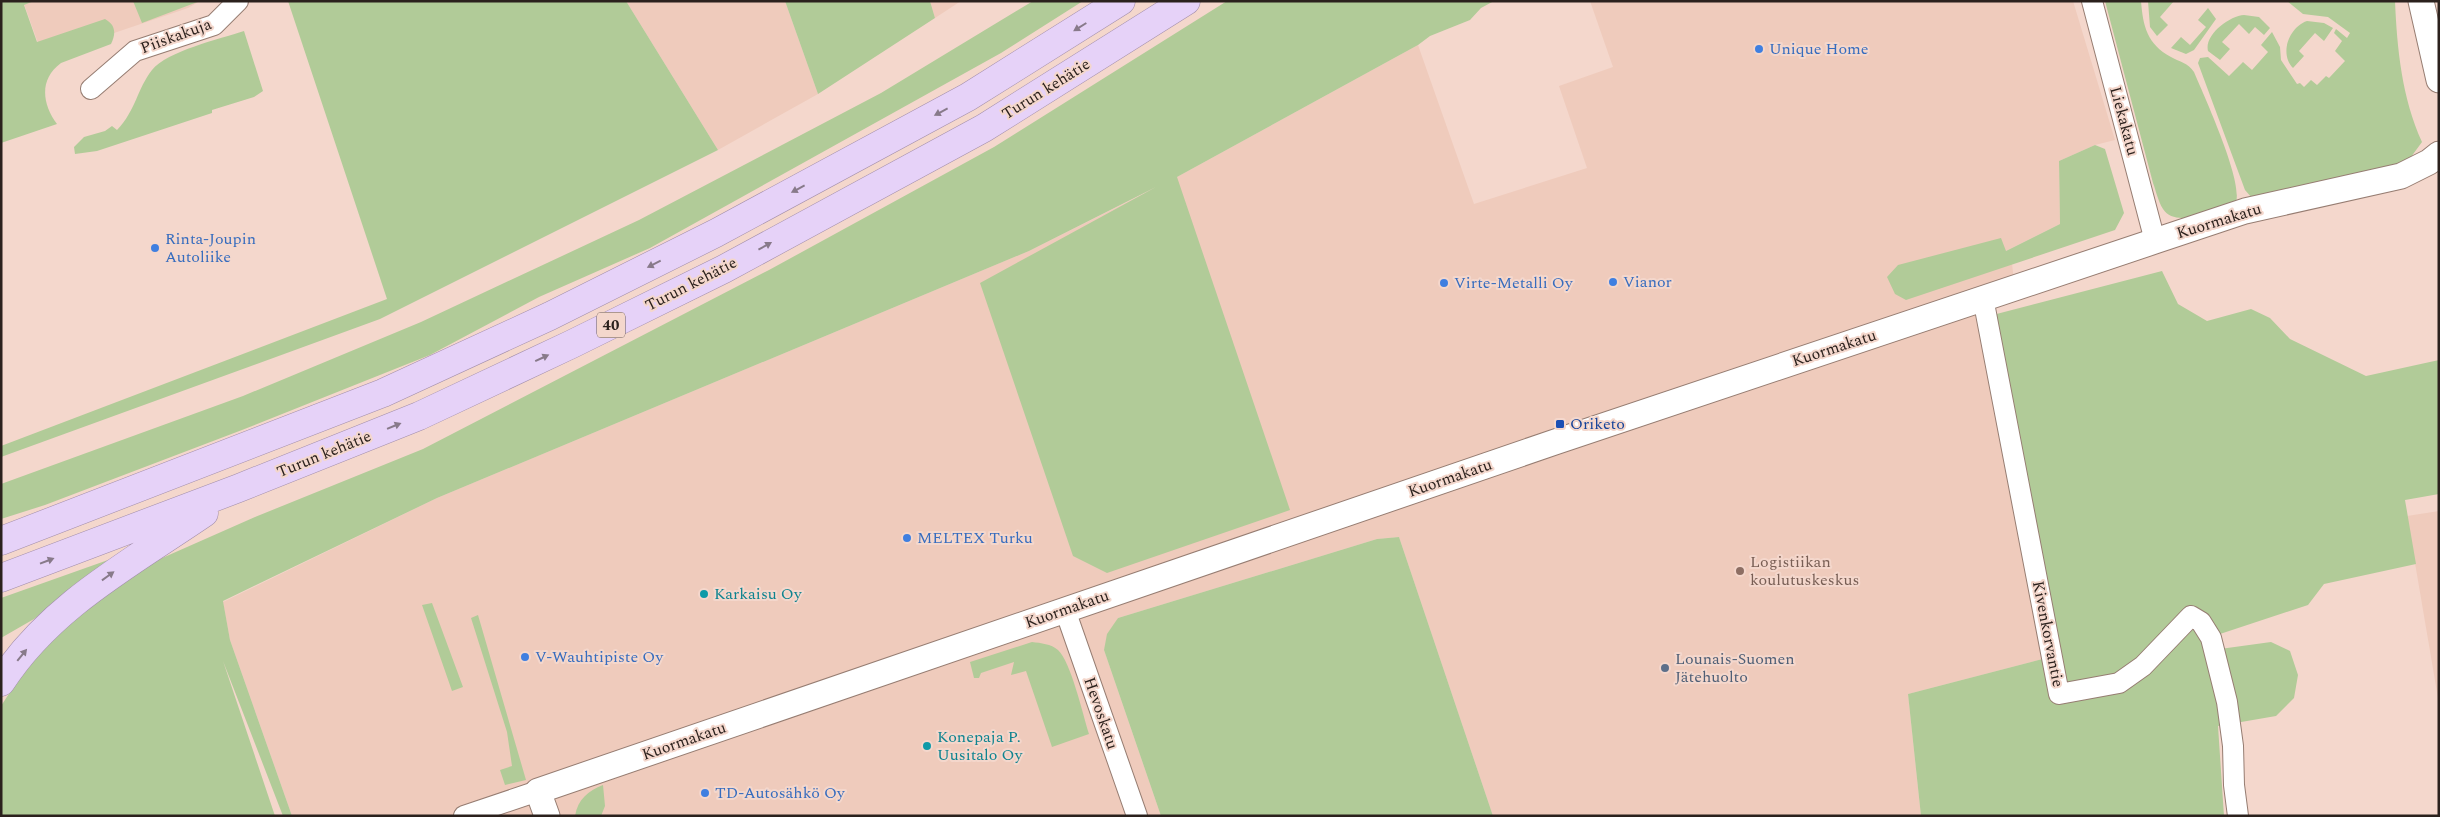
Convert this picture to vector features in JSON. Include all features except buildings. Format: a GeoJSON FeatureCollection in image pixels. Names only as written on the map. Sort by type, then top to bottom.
{"type":"FeatureCollection","features":[{"type":"Feature","properties":{"kind":"highway","name":"Turun kehätie"},"geometry":{"type":"LineString","coordinates":[[1,541],[383,393],[550,316],[716,233],[968,97],[1121,1]]}},
{"type":"Feature","properties":{"kind":"highway","name":"Turun kehätie"},"geometry":{"type":"LineString","coordinates":[[1,578],[239,488],[419,416],[724,269],[984,128],[1186,1]]}},
{"type":"Feature","properties":{"kind":"highway"},"geometry":{"type":"LineString","coordinates":[[1,682],[43,629],[96,585],[239,488]]}},
{"type":"Feature","properties":{"kind":"street","name":"Piiskakuja"},"geometry":{"type":"LineString","coordinates":[[91,89],[134,51],[214,25],[238,1]]}},
{"type":"Feature","properties":{"kind":"street","name":"Liekakatu"},"geometry":{"type":"LineString","coordinates":[[2092,1],[2155,241]]}},
{"type":"Feature","properties":{"kind":"street"},"geometry":{"type":"LineString","coordinates":[[2422,1],[2439,80]]}},
{"type":"Feature","properties":{"kind":"street","name":"Kuormakatu"},"geometry":{"type":"LineString","coordinates":[[464,816],[1562,440],[2245,211],[2401,176],[2429,162],[2439,154]]}},
{"type":"Feature","properties":{"kind":"street","name":"Kivenkorvantie"},"geometry":{"type":"LineString","coordinates":[[1983,298],[2059,694],[2119,683],[2143,666],[2191,616],[2201,622],[2211,638],[2226,702],[2233,746],[2234,785],[2238,816]]}},
{"type":"Feature","properties":{"kind":"street","name":"Hevoskatu"},"geometry":{"type":"LineString","coordinates":[[1065,610],[1137,816]]}},
{"type":"Feature","properties":{"kind":"street"},"geometry":{"type":"LineString","coordinates":[[538,791],[547,816]]}},
{"type":"Feature","properties":{"kind":"shaded area"},"geometry":{"type":"Polygon","coordinates":[[[23,1],[200,1],[188,8],[43,57],[23,1]]]}},
{"type":"Feature","properties":{"kind":"shaded area"},"geometry":{"type":"Polygon","coordinates":[[[626,1],[785,1],[818,94],[718,150],[626,1]]]}},
{"type":"Feature","properties":{"kind":"shaded area"},"geometry":{"type":"Polygon","coordinates":[[[930,1],[961,1],[935,18],[930,1]]]}},
{"type":"Feature","properties":{"kind":"shaded area"},"geometry":{"type":"Polygon","coordinates":[[[1590,1],[2073,1],[2115,140],[2095,145],[2059,161],[2060,224],[2006,251],[2012,264],[2015,288],[1985,317],[2050,657],[1908,694],[1921,816],[1493,816],[1399,537],[1377,539],[1118,618],[1104,650],[1161,816],[292,816],[230,640],[223,602],[437,498],[1029,251],[1177,177],[1418,45],[1474,204],[1587,168],[1559,86],[1613,67],[1590,1]]]}},
{"type":"Feature","properties":{"kind":"shaded area"},"geometry":{"type":"Polygon","coordinates":[[[2439,511],[2439,704],[2407,516],[2439,511]]]}},
{"type":"Feature","properties":{"kind":"green space"},"geometry":{"type":"Polygon","coordinates":[[[1,1],[34,1],[24,5],[37,42],[105,19],[113,27],[114,37],[111,44],[61,63],[49,76],[45,92],[46,100],[48,108],[57,124],[1,143],[1,1]]]}},
{"type":"Feature","properties":{"kind":"green space"},"geometry":{"type":"Polygon","coordinates":[[[133,1],[200,1],[142,23],[133,1]]]}},
{"type":"Feature","properties":{"kind":"green space"},"geometry":{"type":"Polygon","coordinates":[[[288,1],[626,1],[718,150],[380,319],[1,457],[1,446],[387,299],[288,1]]]}},
{"type":"Feature","properties":{"kind":"green space"},"geometry":{"type":"Polygon","coordinates":[[[785,1],[930,1],[935,18],[818,94],[785,1]]]}},
{"type":"Feature","properties":{"kind":"green space"},"geometry":{"type":"Polygon","coordinates":[[[1033,1],[1083,1],[1001,53],[650,248],[539,297],[430,355],[242,430],[45,505],[1,519],[1,484],[243,396],[421,322],[639,220],[881,93],[1033,1]]]}},
{"type":"Feature","properties":{"kind":"green space"},"geometry":{"type":"Polygon","coordinates":[[[1227,1],[1494,1],[1481,8],[1470,20],[1430,36],[1418,45],[1177,177],[1290,510],[1107,573],[1073,556],[980,283],[1156,187],[1029,251],[437,498],[223,601],[230,640],[292,816],[283,816],[223,661],[275,816],[1,816],[1,706],[34,655],[61,628],[135,570],[255,517],[423,449],[769,270],[994,147],[1227,1]]]}},
{"type":"Feature","properties":{"kind":"green space"},"geometry":{"type":"Polygon","coordinates":[[[2105,1],[2141,1],[2145,26],[2151,40],[2163,52],[2186,65],[2194,72],[2214,118],[2234,176],[2237,191],[2236,202],[2198,216],[2187,218],[2169,215],[2163,209],[2153,183],[2105,1]]]}},
{"type":"Feature","properties":{"kind":"green space"},"geometry":{"type":"Polygon","coordinates":[[[2148,1],[2174,1],[2160,17],[2168,25],[2157,36],[2150,27],[2148,1]]]}},
{"type":"Feature","properties":{"kind":"green space"},"geometry":{"type":"Polygon","coordinates":[[[2287,1],[2395,1],[2397,37],[2405,91],[2422,142],[2411,157],[2387,169],[2280,190],[2252,198],[2245,190],[2198,63],[2200,58],[2208,57],[2229,76],[2243,62],[2252,70],[2268,52],[2261,45],[2272,32],[2280,47],[2281,60],[2297,84],[2300,83],[2304,87],[2311,80],[2317,85],[2326,76],[2329,78],[2345,61],[2335,51],[2342,41],[2334,33],[2336,29],[2347,38],[2350,33],[2328,17],[2303,14],[2287,1]]]}},
{"type":"Feature","properties":{"kind":"green space"},"geometry":{"type":"Polygon","coordinates":[[[2208,8],[2216,19],[2194,50],[2186,54],[2171,48],[2181,37],[2190,45],[2206,27],[2198,20],[2208,8]]]}},
{"type":"Feature","properties":{"kind":"green space"},"geometry":{"type":"Polygon","coordinates":[[[2244,15],[2259,17],[2270,28],[2264,35],[2255,27],[2249,34],[2239,24],[2222,42],[2230,49],[2220,60],[2208,51],[2210,39],[2219,27],[2231,19],[2244,15]]]}},
{"type":"Feature","properties":{"kind":"green space"},"geometry":{"type":"Polygon","coordinates":[[[2307,21],[2324,23],[2333,28],[2324,41],[2315,33],[2299,51],[2304,56],[2293,68],[2287,56],[2288,42],[2295,29],[2307,21]]]}},
{"type":"Feature","properties":{"kind":"green space"},"geometry":{"type":"Polygon","coordinates":[[[244,31],[263,91],[254,97],[212,110],[212,113],[97,151],[75,154],[74,147],[84,137],[105,131],[112,126],[117,130],[128,115],[147,77],[159,63],[181,51],[244,31]]]}},
{"type":"Feature","properties":{"kind":"green space"},"geometry":{"type":"Polygon","coordinates":[[[2095,145],[2105,149],[2124,213],[2115,230],[1906,300],[1895,294],[1887,277],[1898,265],[2001,238],[2006,251],[2060,224],[2059,161],[2095,145]]]}},
{"type":"Feature","properties":{"kind":"green space"},"geometry":{"type":"Polygon","coordinates":[[[2162,271],[2178,304],[2207,321],[2251,309],[2270,318],[2290,339],[2366,376],[2439,360],[2439,494],[2405,500],[2416,564],[2324,584],[2308,605],[2217,635],[2220,649],[2271,642],[2290,651],[2298,675],[2294,698],[2276,716],[2218,726],[2224,816],[1921,816],[1908,694],[2050,657],[1985,317],[2162,271]]]}},
{"type":"Feature","properties":{"kind":"green space"},"geometry":{"type":"Polygon","coordinates":[[[1399,537],[1493,816],[1161,816],[1104,650],[1107,634],[1118,618],[1377,539],[1399,537]]]}},
{"type":"Feature","properties":{"kind":"green space"},"geometry":{"type":"Polygon","coordinates":[[[108,560],[34,619],[1,638],[1,598],[108,560]]]}},
{"type":"Feature","properties":{"kind":"green space"},"geometry":{"type":"Polygon","coordinates":[[[432,603],[463,687],[452,691],[422,605],[432,603]]]}},
{"type":"Feature","properties":{"kind":"green space"},"geometry":{"type":"Polygon","coordinates":[[[478,615],[526,780],[505,785],[500,770],[512,766],[507,732],[471,618],[478,615]]]}},
{"type":"Feature","properties":{"kind":"green space"},"geometry":{"type":"Polygon","coordinates":[[[1032,642],[1052,646],[1063,656],[1072,677],[1089,734],[1052,747],[1026,671],[1011,675],[1014,662],[981,673],[979,678],[974,678],[970,662],[1032,642]]]}},
{"type":"Feature","properties":{"kind":"green space"},"geometry":{"type":"Polygon","coordinates":[[[603,785],[605,806],[601,816],[575,816],[576,810],[584,796],[603,785]]]}},
{"type":"Feature","properties":{"kind":"place","name":"Unique Home"},"geometry":{"type":"Point","coordinates":[1759,49]}},
{"type":"Feature","properties":{"kind":"place","name":"Rinta-Joupin Autoliike"},"geometry":{"type":"Point","coordinates":[155,248]}},
{"type":"Feature","properties":{"kind":"place","name":"Vianor"},"geometry":{"type":"Point","coordinates":[1613,282]}},
{"type":"Feature","properties":{"kind":"place","name":"Virte-Metalli Oy"},"geometry":{"type":"Point","coordinates":[1444,283]}},
{"type":"Feature","properties":{"kind":"place","name":"Oriketo"},"geometry":{"type":"Point","coordinates":[1560,424]}},
{"type":"Feature","properties":{"kind":"place","name":"MELTEX Turku"},"geometry":{"type":"Point","coordinates":[907,538]}},
{"type":"Feature","properties":{"kind":"place","name":"Logistiikan koulutuskeskus"},"geometry":{"type":"Point","coordinates":[1740,571]}},
{"type":"Feature","properties":{"kind":"place","name":"Karkaisu Oy"},"geometry":{"type":"Point","coordinates":[704,594]}},
{"type":"Feature","properties":{"kind":"place","name":"V-Wauhtipiste Oy"},"geometry":{"type":"Point","coordinates":[525,657]}},
{"type":"Feature","properties":{"kind":"place","name":"Lounais-Suomen Jätehuolto"},"geometry":{"type":"Point","coordinates":[1665,668]}},
{"type":"Feature","properties":{"kind":"place","name":"Konepaja P. Uusitalo Oy"},"geometry":{"type":"Point","coordinates":[927,746]}},
{"type":"Feature","properties":{"kind":"place","name":"TD-Autosähkö Oy"},"geometry":{"type":"Point","coordinates":[705,793]}}]}
